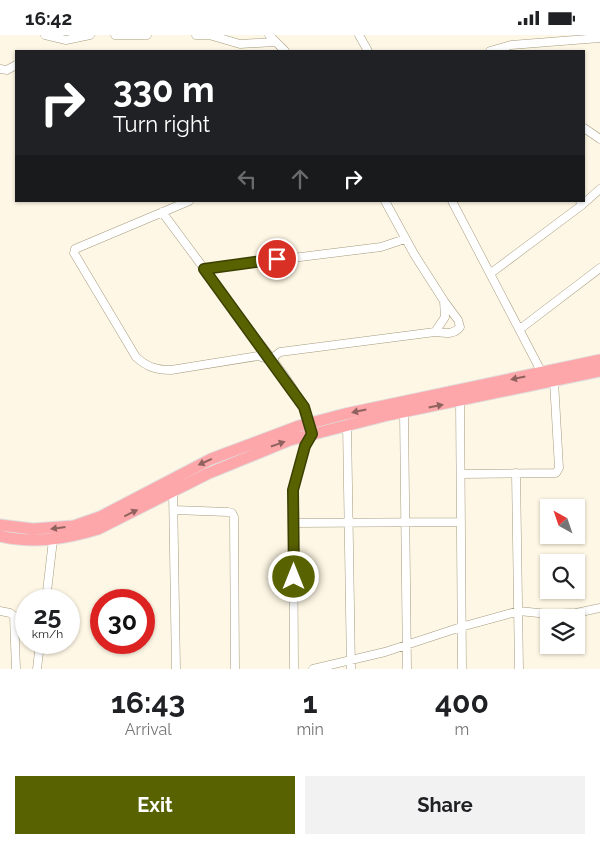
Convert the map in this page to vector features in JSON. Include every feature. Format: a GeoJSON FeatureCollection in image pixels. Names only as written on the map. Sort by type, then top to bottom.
{"type":"FeatureCollection","features":[{"type":"Feature","properties":{"kind":"highway"},"geometry":{"type":"LineString","coordinates":[[0,525],[21,529],[46,529],[87,522],[211,459],[311,428],[600,360]]}},
{"type":"Feature","properties":{"kind":"highway"},"geometry":{"type":"LineString","coordinates":[[0,536],[21,540],[54,540],[98,529],[173,491],[311,428],[347,425],[600,371]]}},
{"type":"Feature","properties":{"kind":"street"},"geometry":{"type":"LineString","coordinates":[[45,35],[66,40],[90,35]]}},
{"type":"Feature","properties":{"kind":"street"},"geometry":{"type":"LineString","coordinates":[[115,35],[147,35]]}},
{"type":"Feature","properties":{"kind":"street"},"geometry":{"type":"LineString","coordinates":[[196,35],[210,35],[240,44],[275,42]]}},
{"type":"Feature","properties":{"kind":"street"},"geometry":{"type":"LineString","coordinates":[[269,35],[284,50]]}},
{"type":"Feature","properties":{"kind":"street"},"geometry":{"type":"LineString","coordinates":[[359,35],[367,50]]}},
{"type":"Feature","properties":{"kind":"street"},"geometry":{"type":"LineString","coordinates":[[494,50],[511,45],[600,38]]}},
{"type":"Feature","properties":{"kind":"street"},"geometry":{"type":"LineString","coordinates":[[0,69],[7,70],[15,66]]}},
{"type":"Feature","properties":{"kind":"street"},"geometry":{"type":"LineString","coordinates":[[585,129],[600,139]]}},
{"type":"Feature","properties":{"kind":"street"},"geometry":{"type":"LineString","coordinates":[[585,200],[600,189]]}},
{"type":"Feature","properties":{"kind":"street"},"geometry":{"type":"LineString","coordinates":[[187,202],[75,249],[74,253],[136,357],[146,366],[160,370],[258,356],[273,361]]}},
{"type":"Feature","properties":{"kind":"street"},"geometry":{"type":"LineString","coordinates":[[273,361],[280,352],[435,332],[448,334],[457,331],[460,327],[458,320],[405,239],[386,202]]}},
{"type":"Feature","properties":{"kind":"street"},"geometry":{"type":"LineString","coordinates":[[452,202],[542,373]]}},
{"type":"Feature","properties":{"kind":"street"},"geometry":{"type":"LineString","coordinates":[[491,273],[581,203]]}},
{"type":"Feature","properties":{"kind":"street"},"geometry":{"type":"LineString","coordinates":[[162,212],[273,361],[304,407],[311,428],[305,446],[304,457],[296,474],[294,669]]}},
{"type":"Feature","properties":{"kind":"street"},"geometry":{"type":"LineString","coordinates":[[204,269],[381,247],[405,239]]}},
{"type":"Feature","properties":{"kind":"street"},"geometry":{"type":"LineString","coordinates":[[520,329],[600,268]]}},
{"type":"Feature","properties":{"kind":"street"},"geometry":{"type":"LineString","coordinates":[[435,332],[445,317],[444,301]]}},
{"type":"Feature","properties":{"kind":"street"},"geometry":{"type":"LineString","coordinates":[[461,474],[556,473],[559,468],[554,381]]}},
{"type":"Feature","properties":{"kind":"street"},"geometry":{"type":"LineString","coordinates":[[460,401],[462,669]]}},
{"type":"Feature","properties":{"kind":"street"},"geometry":{"type":"LineString","coordinates":[[404,412],[407,669]]}},
{"type":"Feature","properties":{"kind":"street"},"geometry":{"type":"LineString","coordinates":[[347,425],[350,522],[350,669]]}},
{"type":"Feature","properties":{"kind":"street"},"geometry":{"type":"LineString","coordinates":[[516,473],[519,669]]}},
{"type":"Feature","properties":{"kind":"street"},"geometry":{"type":"LineString","coordinates":[[173,491],[176,669]]}},
{"type":"Feature","properties":{"kind":"street"},"geometry":{"type":"LineString","coordinates":[[174,510],[228,512],[232,513],[234,517],[235,669]]}},
{"type":"Feature","properties":{"kind":"street"},"geometry":{"type":"LineString","coordinates":[[294,523],[461,522]]}},
{"type":"Feature","properties":{"kind":"street"},"geometry":{"type":"LineString","coordinates":[[47,589],[54,540]]}},
{"type":"Feature","properties":{"kind":"street"},"geometry":{"type":"LineString","coordinates":[[313,669],[407,645],[461,627],[519,611],[548,614],[576,613],[600,608]]}},
{"type":"Feature","properties":{"kind":"street"},"geometry":{"type":"LineString","coordinates":[[0,611],[14,616],[16,669]]}},
{"type":"Feature","properties":{"kind":"street"},"geometry":{"type":"LineString","coordinates":[[30,669],[37,665]]}},
{"type":"Feature","properties":{"kind":"route"},"geometry":{"type":"LineString","coordinates":[[277,259],[204,269],[267,353],[297,396],[308,416],[312,434],[310,441],[305,446],[304,457],[296,474],[293,490],[294,577]]}}]}
